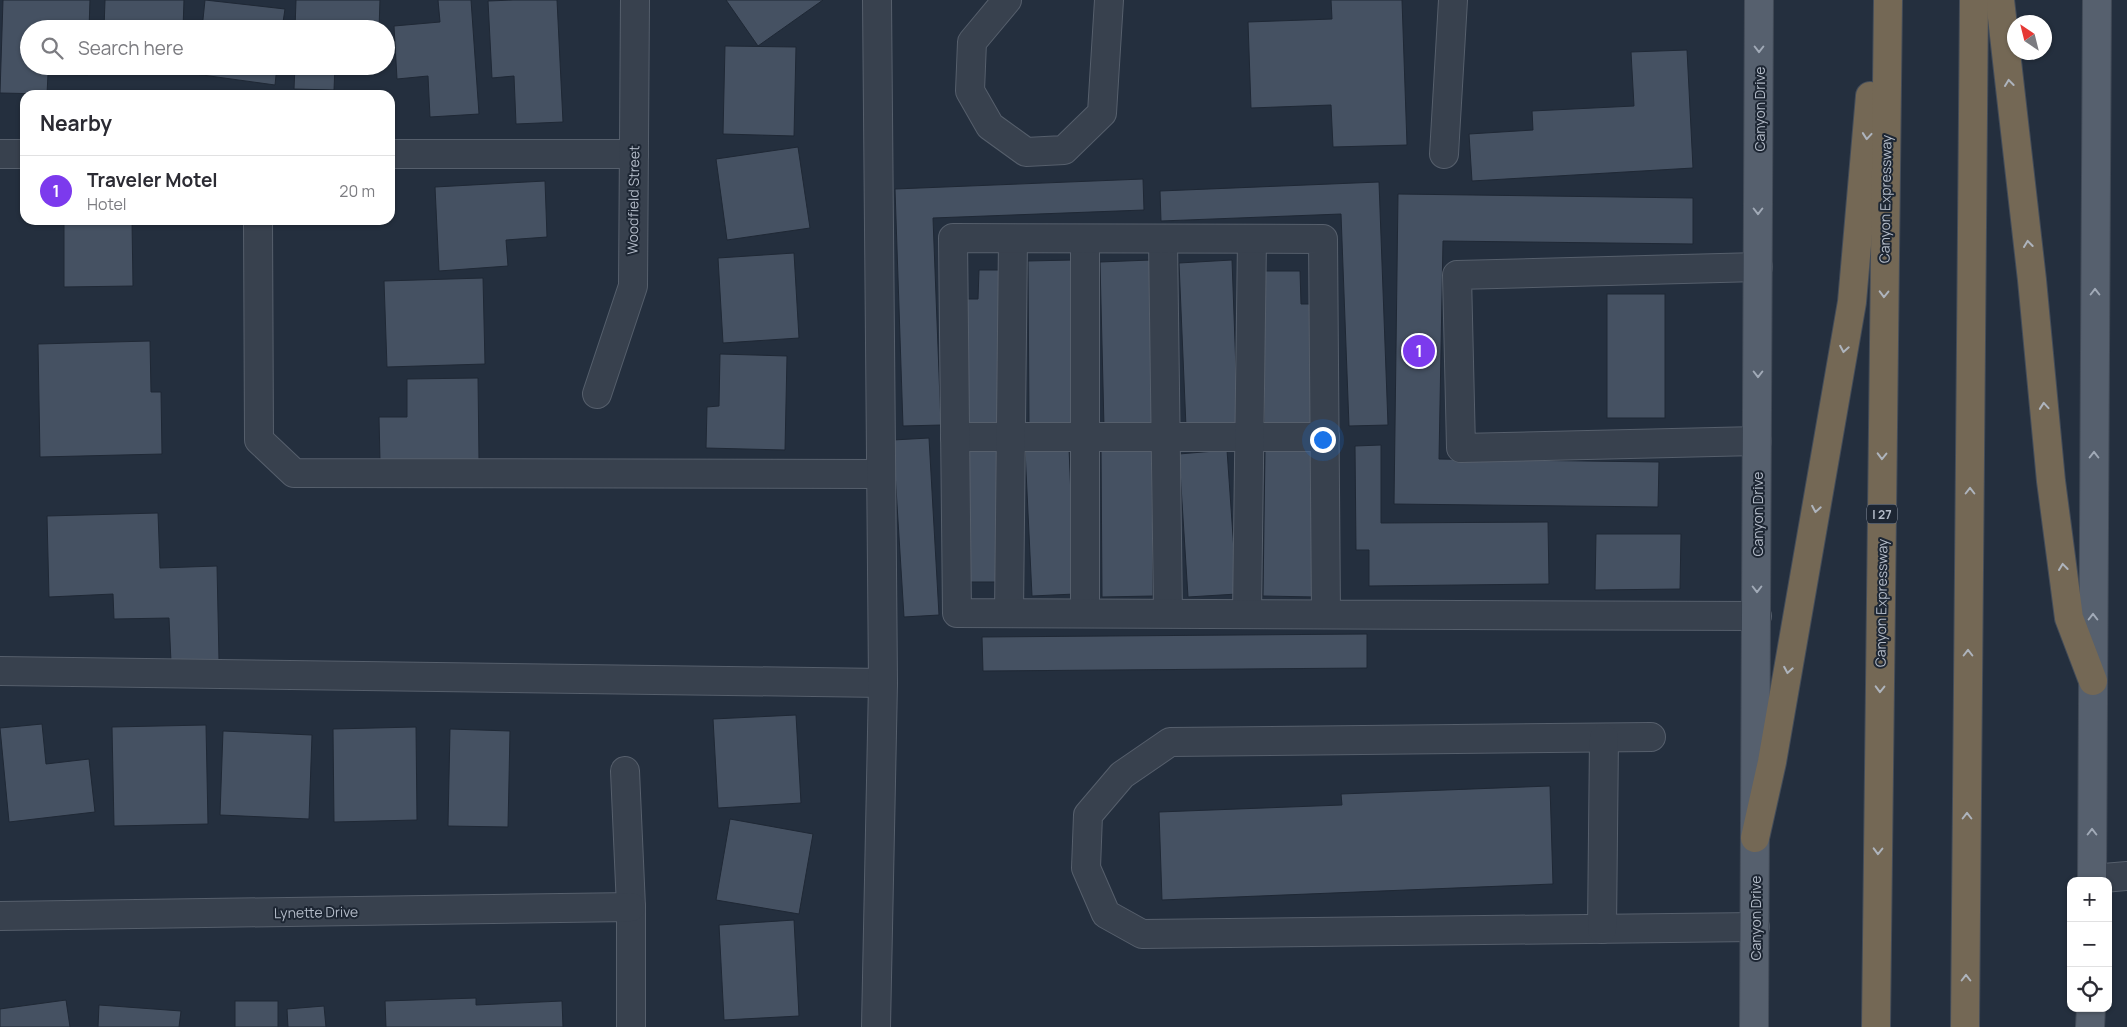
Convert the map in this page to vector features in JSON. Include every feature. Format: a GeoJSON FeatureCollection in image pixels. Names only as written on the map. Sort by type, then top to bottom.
{"type":"FeatureCollection","features":[{"type":"Feature","properties":{"kind":"highway"},"geometry":{"type":"LineString","coordinates":[[1755,838],[1772,762],[1852,302],[1879,0]]}},
{"type":"Feature","properties":{"kind":"highway","name":"Canyon Expressway"},"geometry":{"type":"LineString","coordinates":[[1876,1027],[1888,0]]}},
{"type":"Feature","properties":{"kind":"highway"},"geometry":{"type":"LineString","coordinates":[[1965,1027],[1974,0]]}},
{"type":"Feature","properties":{"kind":"highway"},"geometry":{"type":"LineString","coordinates":[[2000,0],[2031,271],[2051,481],[2069,618],[2093,681]]}},
{"type":"Feature","properties":{"kind":"main road","name":"Canyon Drive"},"geometry":{"type":"LineString","coordinates":[[1754,1027],[1760,0]]}},
{"type":"Feature","properties":{"kind":"main road"},"geometry":{"type":"LineString","coordinates":[[2092,877],[2097,0]]}},
{"type":"Feature","properties":{"kind":"main road"},"geometry":{"type":"LineString","coordinates":[[2090,1027],[2091,1012]]}},
{"type":"Feature","properties":{"kind":"street","name":"Woodfield Street"},"geometry":{"type":"LineString","coordinates":[[597,394],[632,286],[635,0]]}},
{"type":"Feature","properties":{"kind":"street"},"geometry":{"type":"LineString","coordinates":[[876,1027],[883,682],[877,0]]}},
{"type":"Feature","properties":{"kind":"street"},"geometry":{"type":"LineString","coordinates":[[1007,0],[972,42],[970,91],[990,126],[1026,152],[1064,150],[1102,112],[1109,0]]}},
{"type":"Feature","properties":{"kind":"street"},"geometry":{"type":"LineString","coordinates":[[1444,154],[1453,0]]}},
{"type":"Feature","properties":{"kind":"street"},"geometry":{"type":"LineString","coordinates":[[0,154],[20,154]]}},
{"type":"Feature","properties":{"kind":"street"},"geometry":{"type":"LineString","coordinates":[[395,154],[634,154]]}},
{"type":"Feature","properties":{"kind":"street"},"geometry":{"type":"LineString","coordinates":[[258,225],[259,440],[294,473],[881,474]]}},
{"type":"Feature","properties":{"kind":"street"},"geometry":{"type":"LineString","coordinates":[[1326,614],[1324,239],[953,238],[957,613],[1757,616]]}},
{"type":"Feature","properties":{"kind":"street"},"geometry":{"type":"LineString","coordinates":[[1085,238],[1085,613]]}},
{"type":"Feature","properties":{"kind":"street"},"geometry":{"type":"LineString","coordinates":[[1009,613],[1013,239]]}},
{"type":"Feature","properties":{"kind":"street"},"geometry":{"type":"LineString","coordinates":[[1163,239],[1168,613]]}},
{"type":"Feature","properties":{"kind":"street"},"geometry":{"type":"LineString","coordinates":[[1247,614],[1252,239]]}},
{"type":"Feature","properties":{"kind":"street"},"geometry":{"type":"LineString","coordinates":[[1757,441],[1461,448],[1457,274],[1758,267]]}},
{"type":"Feature","properties":{"kind":"street"},"geometry":{"type":"LineString","coordinates":[[955,437],[1325,437]]}},
{"type":"Feature","properties":{"kind":"street"},"geometry":{"type":"LineString","coordinates":[[0,671],[883,682]]}},
{"type":"Feature","properties":{"kind":"street"},"geometry":{"type":"LineString","coordinates":[[1651,737],[1170,742],[1122,774],[1088,814],[1086,868],[1106,914],[1142,934],[1755,926]]}},
{"type":"Feature","properties":{"kind":"street"},"geometry":{"type":"LineString","coordinates":[[1602,928],[1604,738]]}},
{"type":"Feature","properties":{"kind":"street"},"geometry":{"type":"LineString","coordinates":[[625,771],[631,907],[631,1027]]}},
{"type":"Feature","properties":{"kind":"street"},"geometry":{"type":"LineString","coordinates":[[2112,878],[2127,876]]}},
{"type":"Feature","properties":{"kind":"street","name":"Lynette Drive"},"geometry":{"type":"LineString","coordinates":[[0,916],[631,907]]}},
{"type":"Feature","properties":{"kind":"building"},"geometry":{"type":"Polygon","coordinates":[[[3,0],[90,0],[89,20],[20,20],[20,75],[48,75],[47,90],[20,90],[20,93],[0,93],[3,0]]]}},
{"type":"Feature","properties":{"kind":"building"},"geometry":{"type":"Polygon","coordinates":[[[105,0],[184,0],[183,20],[104,20],[105,0]]]}},
{"type":"Feature","properties":{"kind":"building"},"geometry":{"type":"Polygon","coordinates":[[[205,0],[285,9],[283,20],[203,20],[205,0]]]}},
{"type":"Feature","properties":{"kind":"building"},"geometry":{"type":"Polygon","coordinates":[[[296,0],[380,0],[379,20],[295,20],[296,0]]]}},
{"type":"Feature","properties":{"kind":"building"},"geometry":{"type":"Polygon","coordinates":[[[438,0],[471,0],[479,114],[430,117],[428,76],[397,79],[395,26],[440,22],[438,0]]]}},
{"type":"Feature","properties":{"kind":"building"},"geometry":{"type":"Polygon","coordinates":[[[557,0],[563,122],[516,124],[514,76],[492,78],[488,1],[557,0]]]}},
{"type":"Feature","properties":{"kind":"building"},"geometry":{"type":"Polygon","coordinates":[[[726,0],[823,0],[758,46],[726,0]]]}},
{"type":"Feature","properties":{"kind":"building"},"geometry":{"type":"Polygon","coordinates":[[[1331,0],[1402,0],[1407,145],[1333,147],[1331,105],[1251,108],[1248,22],[1332,19],[1331,0]]]}},
{"type":"Feature","properties":{"kind":"building"},"geometry":{"type":"Polygon","coordinates":[[[725,46],[796,47],[794,136],[723,134],[725,46]]]}},
{"type":"Feature","properties":{"kind":"building"},"geometry":{"type":"Polygon","coordinates":[[[1687,50],[1693,168],[1472,181],[1469,134],[1533,130],[1532,111],[1634,106],[1631,52],[1687,50]]]}},
{"type":"Feature","properties":{"kind":"building"},"geometry":{"type":"Polygon","coordinates":[[[202,75],[276,75],[275,85],[202,75]]]}},
{"type":"Feature","properties":{"kind":"building"},"geometry":{"type":"Polygon","coordinates":[[[295,75],[335,75],[334,90],[294,89],[295,75]]]}},
{"type":"Feature","properties":{"kind":"building"},"geometry":{"type":"Polygon","coordinates":[[[798,147],[810,228],[727,240],[716,159],[798,147]]]}},
{"type":"Feature","properties":{"kind":"building"},"geometry":{"type":"Polygon","coordinates":[[[1143,179],[1144,210],[933,218],[941,425],[903,426],[895,189],[1143,179]]]}},
{"type":"Feature","properties":{"kind":"building"},"geometry":{"type":"Polygon","coordinates":[[[545,181],[547,237],[506,240],[508,266],[439,271],[435,187],[545,181]]]}},
{"type":"Feature","properties":{"kind":"building"},"geometry":{"type":"Polygon","coordinates":[[[1379,182],[1388,425],[1349,426],[1341,214],[1161,221],[1160,191],[1379,182]]]}},
{"type":"Feature","properties":{"kind":"building"},"geometry":{"type":"Polygon","coordinates":[[[1398,194],[1693,198],[1693,244],[1443,241],[1439,459],[1659,462],[1658,507],[1394,504],[1398,194]]]}},
{"type":"Feature","properties":{"kind":"building"},"geometry":{"type":"Polygon","coordinates":[[[64,225],[132,225],[133,286],[64,287],[64,225]]]}},
{"type":"Feature","properties":{"kind":"building"},"geometry":{"type":"Polygon","coordinates":[[[794,253],[799,338],[723,343],[718,258],[794,253]]]}},
{"type":"Feature","properties":{"kind":"building"},"geometry":{"type":"Polygon","coordinates":[[[1073,260],[1074,426],[1029,426],[1028,261],[1073,260]]]}},
{"type":"Feature","properties":{"kind":"building"},"geometry":{"type":"Polygon","coordinates":[[[1151,260],[1156,426],[1104,427],[1100,262],[1151,260]]]}},
{"type":"Feature","properties":{"kind":"building"},"geometry":{"type":"Polygon","coordinates":[[[1232,260],[1238,425],[1186,427],[1179,263],[1232,260]]]}},
{"type":"Feature","properties":{"kind":"building"},"geometry":{"type":"Polygon","coordinates":[[[979,270],[1002,270],[998,426],[963,425],[965,299],[978,299],[979,270]]]}},
{"type":"Feature","properties":{"kind":"building"},"geometry":{"type":"Polygon","coordinates":[[[1264,271],[1300,271],[1301,304],[1316,304],[1315,427],[1264,427],[1264,271]]]}},
{"type":"Feature","properties":{"kind":"building"},"geometry":{"type":"Polygon","coordinates":[[[483,278],[485,364],[387,367],[384,281],[483,278]]]}},
{"type":"Feature","properties":{"kind":"building"},"geometry":{"type":"Polygon","coordinates":[[[1607,294],[1665,294],[1665,418],[1607,418],[1607,294]]]}},
{"type":"Feature","properties":{"kind":"building"},"geometry":{"type":"Polygon","coordinates":[[[150,341],[151,392],[161,392],[162,454],[40,457],[38,344],[150,341]]]}},
{"type":"Feature","properties":{"kind":"building"},"geometry":{"type":"Polygon","coordinates":[[[720,354],[787,356],[785,450],[706,448],[707,407],[719,406],[720,354]]]}},
{"type":"Feature","properties":{"kind":"building"},"geometry":{"type":"Polygon","coordinates":[[[478,378],[479,460],[380,461],[379,417],[407,417],[407,379],[478,378]]]}},
{"type":"Feature","properties":{"kind":"building"},"geometry":{"type":"Polygon","coordinates":[[[929,438],[939,615],[904,617],[893,440],[929,438]]]}},
{"type":"Feature","properties":{"kind":"building"},"geometry":{"type":"Polygon","coordinates":[[[1381,445],[1381,523],[1548,522],[1549,584],[1369,586],[1369,550],[1356,550],[1355,446],[1381,445]]]}},
{"type":"Feature","properties":{"kind":"building"},"geometry":{"type":"Polygon","coordinates":[[[968,447],[1002,448],[998,582],[965,582],[968,447]]]}},
{"type":"Feature","properties":{"kind":"building"},"geometry":{"type":"Polygon","coordinates":[[[1069,448],[1075,594],[1032,596],[1025,450],[1069,448]]]}},
{"type":"Feature","properties":{"kind":"building"},"geometry":{"type":"Polygon","coordinates":[[[1101,449],[1152,449],[1153,596],[1102,597],[1101,449]]]}},
{"type":"Feature","properties":{"kind":"building"},"geometry":{"type":"Polygon","coordinates":[[[1227,450],[1237,594],[1188,597],[1179,454],[1227,450]]]}},
{"type":"Feature","properties":{"kind":"building"},"geometry":{"type":"Polygon","coordinates":[[[1265,450],[1316,450],[1315,597],[1263,596],[1265,450]]]}},
{"type":"Feature","properties":{"kind":"building"},"geometry":{"type":"Polygon","coordinates":[[[158,513],[160,568],[217,566],[219,660],[171,662],[169,618],[114,619],[113,594],[49,597],[47,516],[158,513]]]}},
{"type":"Feature","properties":{"kind":"building"},"geometry":{"type":"Polygon","coordinates":[[[1596,534],[1681,534],[1680,589],[1595,590],[1596,534]]]}},
{"type":"Feature","properties":{"kind":"building"},"geometry":{"type":"Polygon","coordinates":[[[1367,634],[1367,668],[983,671],[982,637],[1367,634]]]}},
{"type":"Feature","properties":{"kind":"building"},"geometry":{"type":"Polygon","coordinates":[[[796,715],[801,803],[718,808],[713,719],[796,715]]]}},
{"type":"Feature","properties":{"kind":"building"},"geometry":{"type":"Polygon","coordinates":[[[42,724],[46,764],[89,759],[95,812],[9,822],[0,728],[42,724]]]}},
{"type":"Feature","properties":{"kind":"building"},"geometry":{"type":"Polygon","coordinates":[[[206,725],[208,824],[114,826],[112,727],[206,725]]]}},
{"type":"Feature","properties":{"kind":"building"},"geometry":{"type":"Polygon","coordinates":[[[416,727],[417,820],[334,822],[333,729],[416,727]]]}},
{"type":"Feature","properties":{"kind":"building"},"geometry":{"type":"Polygon","coordinates":[[[450,729],[510,731],[508,827],[448,826],[450,729]]]}},
{"type":"Feature","properties":{"kind":"building"},"geometry":{"type":"Polygon","coordinates":[[[223,731],[312,735],[309,819],[220,815],[223,731]]]}},
{"type":"Feature","properties":{"kind":"building"},"geometry":{"type":"Polygon","coordinates":[[[1550,786],[1553,884],[1162,900],[1159,812],[1342,805],[1341,794],[1550,786]]]}},
{"type":"Feature","properties":{"kind":"building"},"geometry":{"type":"Polygon","coordinates":[[[730,819],[813,834],[799,914],[716,900],[730,819]]]}},
{"type":"Feature","properties":{"kind":"building"},"geometry":{"type":"Polygon","coordinates":[[[794,920],[799,1016],[724,1020],[719,925],[794,920]]]}},
{"type":"Feature","properties":{"kind":"building"},"geometry":{"type":"Polygon","coordinates":[[[476,998],[476,1005],[562,1001],[563,1027],[386,1027],[385,1001],[476,998]]]}},
{"type":"Feature","properties":{"kind":"building"},"geometry":{"type":"Polygon","coordinates":[[[66,1000],[70,1027],[0,1027],[0,1009],[66,1000]]]}},
{"type":"Feature","properties":{"kind":"building"},"geometry":{"type":"Polygon","coordinates":[[[235,1001],[278,1001],[278,1027],[235,1027],[235,1001]]]}},
{"type":"Feature","properties":{"kind":"building"},"geometry":{"type":"Polygon","coordinates":[[[99,1005],[181,1011],[179,1027],[98,1027],[99,1005]]]}},
{"type":"Feature","properties":{"kind":"building"},"geometry":{"type":"Polygon","coordinates":[[[324,1006],[326,1027],[288,1027],[287,1009],[324,1006]]]}},
{"type":"Feature","properties":{"kind":"place","name":"Traveler Motel"},"geometry":{"type":"Point","coordinates":[1419,351]}}]}
